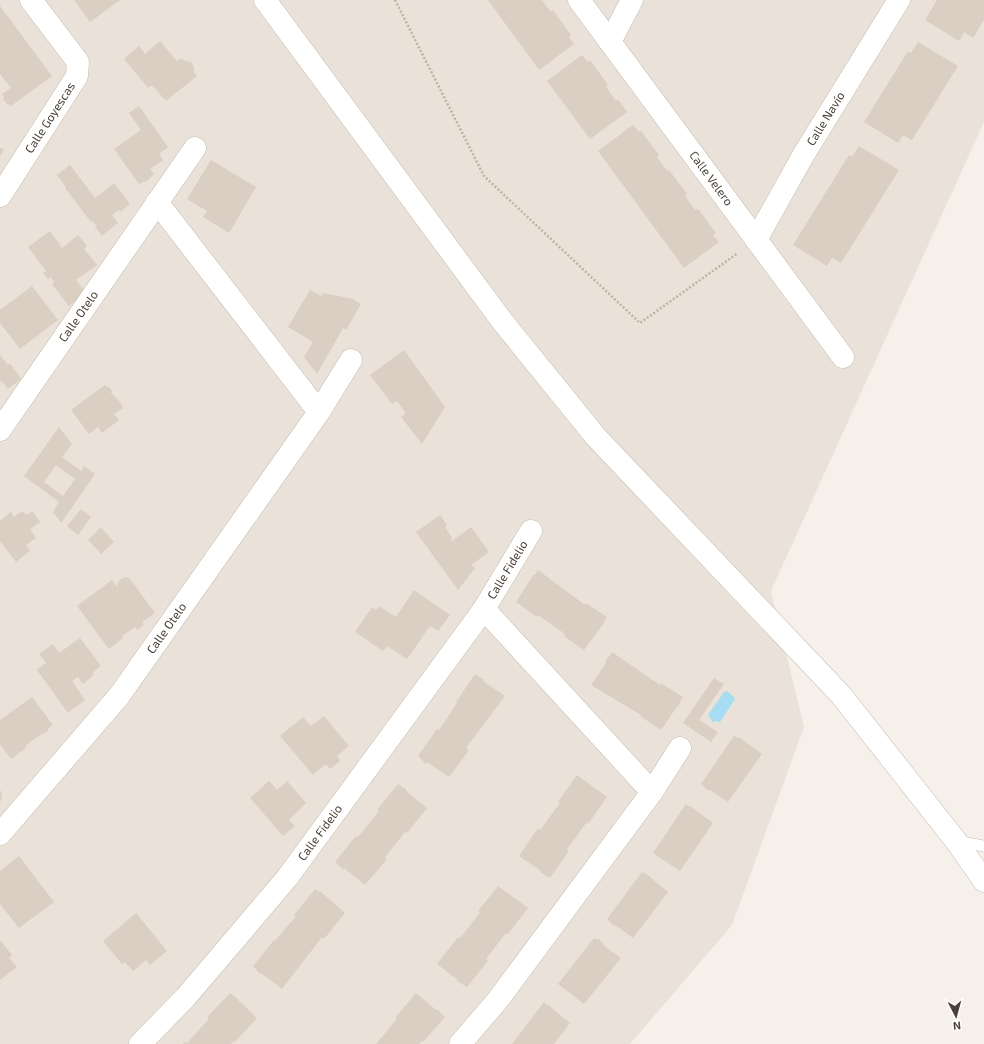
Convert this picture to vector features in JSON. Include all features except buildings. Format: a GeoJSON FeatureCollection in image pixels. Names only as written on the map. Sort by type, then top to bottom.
{"type":"FeatureCollection","features":[{"type":"Feature","properties":{"kind":"street","name":"Calle Goyescas"},"geometry":{"type":"LineString","coordinates":[[0,196],[77,76],[78,62],[31,0]]}},
{"type":"Feature","properties":{"kind":"street"},"geometry":{"type":"LineString","coordinates":[[265,0],[502,321],[596,438],[841,695],[956,840],[984,881]]}},
{"type":"Feature","properties":{"kind":"street","name":"Calle Velero"},"geometry":{"type":"LineString","coordinates":[[579,0],[842,357]]}},
{"type":"Feature","properties":{"kind":"street"},"geometry":{"type":"LineString","coordinates":[[610,42],[632,0]]}},
{"type":"Feature","properties":{"kind":"street","name":"Calle Navío"},"geometry":{"type":"LineString","coordinates":[[756,240],[804,154],[899,0]]}},
{"type":"Feature","properties":{"kind":"street","name":"Calle Otelo"},"geometry":{"type":"LineString","coordinates":[[0,430],[195,148]]}},
{"type":"Feature","properties":{"kind":"street"},"geometry":{"type":"LineString","coordinates":[[157,202],[318,412]]}},
{"type":"Feature","properties":{"kind":"street","name":"Calle Otelo"},"geometry":{"type":"LineString","coordinates":[[0,834],[119,696],[318,412],[351,360]]}},
{"type":"Feature","properties":{"kind":"street","name":"Calle Fidelio"},"geometry":{"type":"LineString","coordinates":[[140,1044],[185,998],[288,878],[484,609],[530,531]]}},
{"type":"Feature","properties":{"kind":"street","name":"Calle Fidelio"},"geometry":{"type":"LineString","coordinates":[[484,609],[652,792]]}},
{"type":"Feature","properties":{"kind":"street"},"geometry":{"type":"LineString","coordinates":[[460,1044],[497,1001],[652,792],[680,748]]}},
{"type":"Feature","properties":{"kind":"lane"},"geometry":{"type":"LineString","coordinates":[[956,840],[984,846]]}},
{"type":"Feature","properties":{"kind":"path"},"geometry":{"type":"LineString","coordinates":[[395,0],[484,176],[640,323],[756,240]]}},
{"type":"Feature","properties":{"kind":"shaded area"},"geometry":{"type":"Polygon","coordinates":[[[0,0],[984,0],[984,122],[771,591],[804,727],[732,925],[630,1044],[0,1044],[0,0]]]}},
{"type":"Feature","properties":{"kind":"water"},"geometry":{"type":"Polygon","coordinates":[[[727,691],[735,699],[720,722],[712,722],[708,715],[724,692],[727,691]]]}}]}
